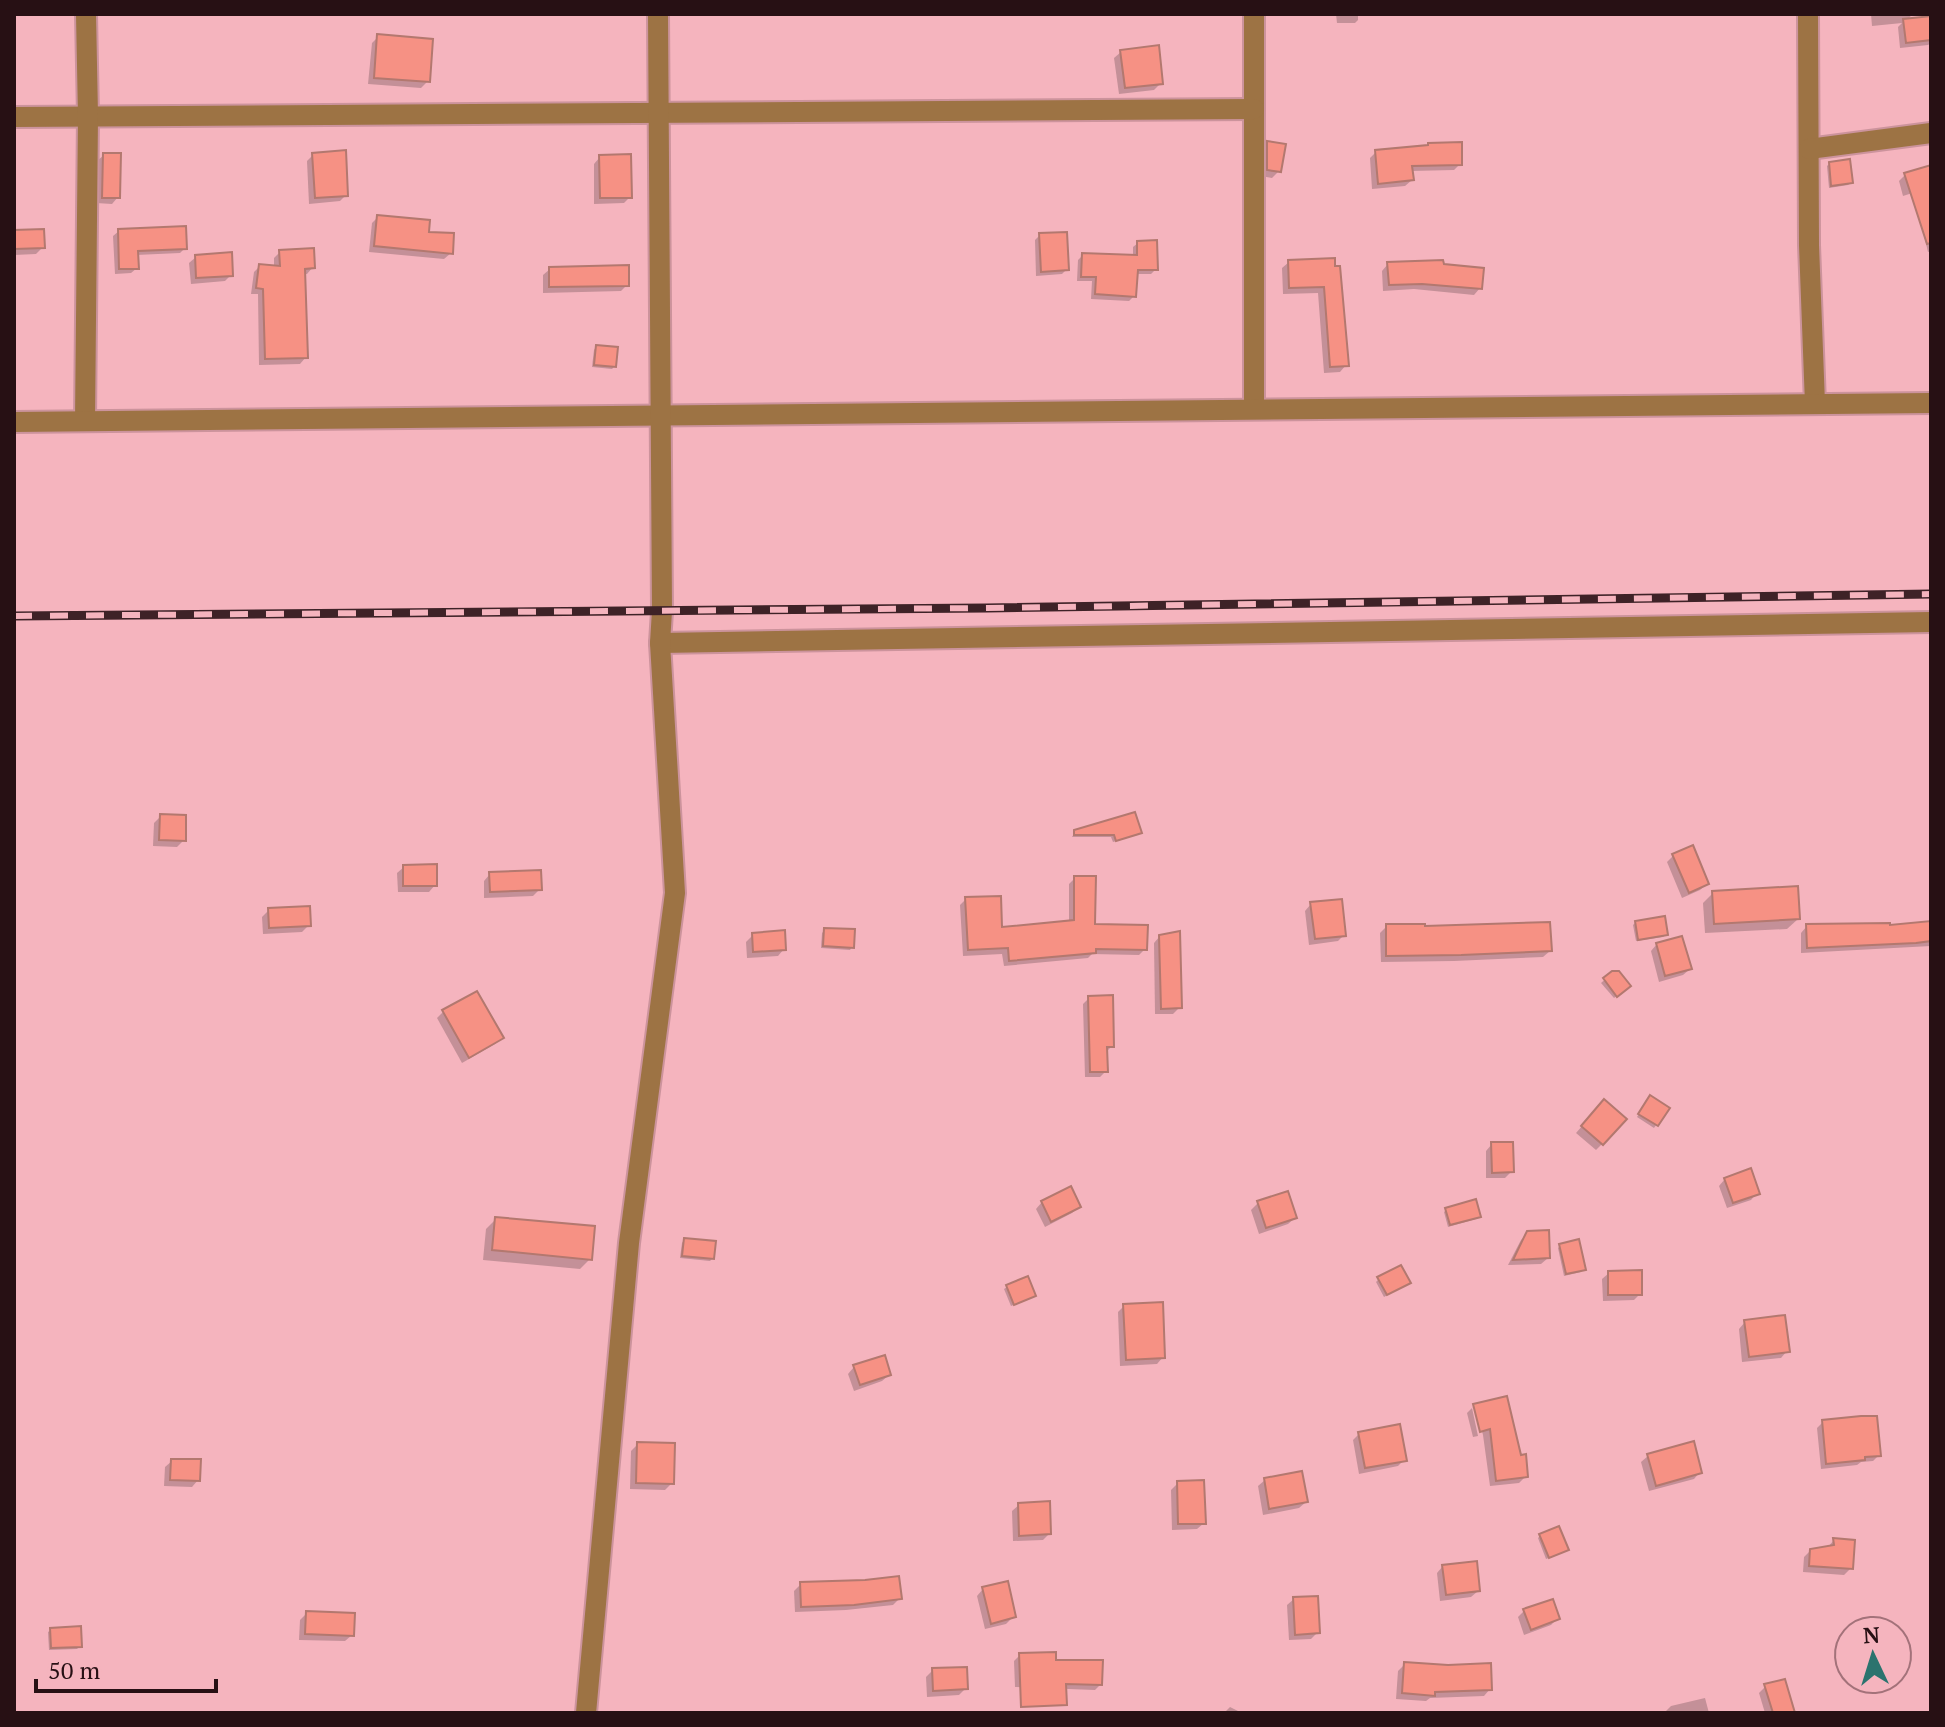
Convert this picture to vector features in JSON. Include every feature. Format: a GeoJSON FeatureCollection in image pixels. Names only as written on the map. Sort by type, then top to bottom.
{"type":"FeatureCollection","features":[{"type":"Feature","properties":{"kind":"street"},"geometry":{"type":"LineString","coordinates":[[85,421],[86,14]]}},
{"type":"Feature","properties":{"kind":"street"},"geometry":{"type":"LineString","coordinates":[[586,1713],[629,1243],[675,893],[660,643],[662,416],[658,14]]}},
{"type":"Feature","properties":{"kind":"street"},"geometry":{"type":"LineString","coordinates":[[1254,14],[1254,408]]}},
{"type":"Feature","properties":{"kind":"street"},"geometry":{"type":"LineString","coordinates":[[1808,14],[1809,245],[1815,404]]}},
{"type":"Feature","properties":{"kind":"street"},"geometry":{"type":"LineString","coordinates":[[14,117],[1254,109]]}},
{"type":"Feature","properties":{"kind":"street"},"geometry":{"type":"LineString","coordinates":[[1809,149],[1931,133]]}},
{"type":"Feature","properties":{"kind":"street"},"geometry":{"type":"LineString","coordinates":[[14,422],[1931,403]]}},
{"type":"Feature","properties":{"kind":"street"},"geometry":{"type":"LineString","coordinates":[[660,643],[1931,622]]}},
{"type":"Feature","properties":{"kind":"building"},"geometry":{"type":"Polygon","coordinates":[[[1931,16],[1931,40],[1906,43],[1903,19],[1931,16]]]}},
{"type":"Feature","properties":{"kind":"building"},"geometry":{"type":"Polygon","coordinates":[[[377,34],[433,39],[430,82],[374,78],[377,34]]]}},
{"type":"Feature","properties":{"kind":"building"},"geometry":{"type":"Polygon","coordinates":[[[1159,45],[1163,84],[1125,88],[1120,50],[1159,45]]]}},
{"type":"Feature","properties":{"kind":"building"},"geometry":{"type":"Polygon","coordinates":[[[1267,141],[1286,144],[1281,172],[1267,170],[1267,141]]]}},
{"type":"Feature","properties":{"kind":"building"},"geometry":{"type":"Polygon","coordinates":[[[1462,142],[1462,165],[1412,166],[1414,180],[1378,184],[1375,150],[1462,142]]]}},
{"type":"Feature","properties":{"kind":"building"},"geometry":{"type":"Polygon","coordinates":[[[346,150],[348,196],[315,198],[312,153],[346,150]]]}},
{"type":"Feature","properties":{"kind":"building"},"geometry":{"type":"Polygon","coordinates":[[[103,153],[121,153],[120,198],[102,198],[103,153]]]}},
{"type":"Feature","properties":{"kind":"building"},"geometry":{"type":"Polygon","coordinates":[[[631,154],[632,198],[600,198],[599,155],[631,154]]]}},
{"type":"Feature","properties":{"kind":"building"},"geometry":{"type":"Polygon","coordinates":[[[1850,159],[1853,183],[1831,186],[1829,162],[1850,159]]]}},
{"type":"Feature","properties":{"kind":"building"},"geometry":{"type":"Polygon","coordinates":[[[1931,165],[1931,243],[1927,244],[1904,173],[1931,165]]]}},
{"type":"Feature","properties":{"kind":"building"},"geometry":{"type":"Polygon","coordinates":[[[377,215],[430,220],[429,232],[454,233],[453,254],[374,246],[377,215]]]}},
{"type":"Feature","properties":{"kind":"building"},"geometry":{"type":"Polygon","coordinates":[[[186,226],[187,249],[138,251],[139,269],[119,269],[118,229],[186,226]]]}},
{"type":"Feature","properties":{"kind":"building"},"geometry":{"type":"Polygon","coordinates":[[[44,229],[45,248],[14,249],[14,230],[44,229]]]}},
{"type":"Feature","properties":{"kind":"building"},"geometry":{"type":"Polygon","coordinates":[[[1067,232],[1069,270],[1041,272],[1039,233],[1067,232]]]}},
{"type":"Feature","properties":{"kind":"building"},"geometry":{"type":"Polygon","coordinates":[[[1157,240],[1158,270],[1138,270],[1136,297],[1095,294],[1096,277],[1081,277],[1082,253],[1137,255],[1137,241],[1157,240]]]}},
{"type":"Feature","properties":{"kind":"building"},"geometry":{"type":"Polygon","coordinates":[[[314,248],[315,268],[305,269],[308,358],[265,359],[263,289],[256,288],[259,264],[280,266],[279,250],[314,248]]]}},
{"type":"Feature","properties":{"kind":"building"},"geometry":{"type":"Polygon","coordinates":[[[232,252],[233,276],[196,278],[195,255],[232,252]]]}},
{"type":"Feature","properties":{"kind":"building"},"geometry":{"type":"Polygon","coordinates":[[[1335,258],[1335,266],[1340,266],[1349,366],[1330,367],[1324,287],[1289,288],[1288,260],[1335,258]]]}},
{"type":"Feature","properties":{"kind":"building"},"geometry":{"type":"Polygon","coordinates":[[[1443,260],[1444,264],[1484,268],[1482,289],[1422,284],[1389,285],[1387,262],[1443,260]]]}},
{"type":"Feature","properties":{"kind":"building"},"geometry":{"type":"Polygon","coordinates":[[[629,265],[629,286],[549,287],[549,267],[629,265]]]}},
{"type":"Feature","properties":{"kind":"building"},"geometry":{"type":"Polygon","coordinates":[[[596,345],[618,347],[616,367],[594,365],[596,345]]]}},
{"type":"Feature","properties":{"kind":"building"},"geometry":{"type":"Polygon","coordinates":[[[1135,812],[1142,833],[1116,841],[1114,835],[1074,835],[1074,830],[1135,812]]]}},
{"type":"Feature","properties":{"kind":"building"},"geometry":{"type":"Polygon","coordinates":[[[160,814],[186,815],[186,841],[159,840],[160,814]]]}},
{"type":"Feature","properties":{"kind":"building"},"geometry":{"type":"Polygon","coordinates":[[[1693,845],[1709,884],[1689,893],[1672,854],[1693,845]]]}},
{"type":"Feature","properties":{"kind":"building"},"geometry":{"type":"Polygon","coordinates":[[[437,864],[437,886],[403,886],[403,865],[437,864]]]}},
{"type":"Feature","properties":{"kind":"building"},"geometry":{"type":"Polygon","coordinates":[[[541,870],[542,890],[490,892],[489,872],[541,870]]]}},
{"type":"Feature","properties":{"kind":"building"},"geometry":{"type":"Polygon","coordinates":[[[1074,876],[1096,876],[1095,924],[1148,925],[1147,950],[1096,949],[1096,953],[1009,961],[1008,948],[968,950],[965,897],[1001,896],[1002,927],[1074,920],[1074,876]]]}},
{"type":"Feature","properties":{"kind":"building"},"geometry":{"type":"Polygon","coordinates":[[[1798,886],[1800,919],[1714,924],[1712,891],[1798,886]]]}},
{"type":"Feature","properties":{"kind":"building"},"geometry":{"type":"Polygon","coordinates":[[[1342,899],[1346,936],[1315,939],[1310,902],[1342,899]]]}},
{"type":"Feature","properties":{"kind":"building"},"geometry":{"type":"Polygon","coordinates":[[[310,906],[311,926],[269,928],[268,908],[310,906]]]}},
{"type":"Feature","properties":{"kind":"building"},"geometry":{"type":"Polygon","coordinates":[[[1665,916],[1668,935],[1638,940],[1635,921],[1665,916]]]}},
{"type":"Feature","properties":{"kind":"building"},"geometry":{"type":"Polygon","coordinates":[[[1931,921],[1931,941],[1807,948],[1806,924],[1890,925],[1931,921]]]}},
{"type":"Feature","properties":{"kind":"building"},"geometry":{"type":"Polygon","coordinates":[[[1550,922],[1552,951],[1386,956],[1386,924],[1425,926],[1550,922]]]}},
{"type":"Feature","properties":{"kind":"building"},"geometry":{"type":"Polygon","coordinates":[[[824,928],[855,929],[854,948],[823,946],[824,928]]]}},
{"type":"Feature","properties":{"kind":"building"},"geometry":{"type":"Polygon","coordinates":[[[785,930],[786,950],[753,952],[752,933],[785,930]]]}},
{"type":"Feature","properties":{"kind":"building"},"geometry":{"type":"Polygon","coordinates":[[[1180,931],[1182,1008],[1161,1009],[1159,935],[1180,931]]]}},
{"type":"Feature","properties":{"kind":"building"},"geometry":{"type":"Polygon","coordinates":[[[1682,936],[1692,969],[1665,976],[1656,943],[1682,936]]]}},
{"type":"Feature","properties":{"kind":"building"},"geometry":{"type":"Polygon","coordinates":[[[1612,971],[1619,971],[1631,986],[1617,997],[1603,978],[1612,971]]]}},
{"type":"Feature","properties":{"kind":"building"},"geometry":{"type":"Polygon","coordinates":[[[477,991],[504,1038],[469,1058],[442,1010],[477,991]]]}},
{"type":"Feature","properties":{"kind":"building"},"geometry":{"type":"Polygon","coordinates":[[[1113,995],[1114,1047],[1107,1047],[1108,1072],[1090,1072],[1088,996],[1113,995]]]}},
{"type":"Feature","properties":{"kind":"building"},"geometry":{"type":"Polygon","coordinates":[[[1650,1095],[1670,1108],[1658,1126],[1638,1114],[1650,1095]]]}},
{"type":"Feature","properties":{"kind":"building"},"geometry":{"type":"Polygon","coordinates":[[[1604,1099],[1627,1119],[1603,1145],[1581,1126],[1604,1099]]]}},
{"type":"Feature","properties":{"kind":"building"},"geometry":{"type":"Polygon","coordinates":[[[1491,1142],[1513,1142],[1514,1172],[1492,1173],[1491,1142]]]}},
{"type":"Feature","properties":{"kind":"building"},"geometry":{"type":"Polygon","coordinates":[[[1751,1168],[1760,1194],[1733,1203],[1724,1178],[1751,1168]]]}},
{"type":"Feature","properties":{"kind":"building"},"geometry":{"type":"Polygon","coordinates":[[[1071,1186],[1081,1207],[1051,1222],[1041,1201],[1071,1186]]]}},
{"type":"Feature","properties":{"kind":"building"},"geometry":{"type":"Polygon","coordinates":[[[1288,1191],[1297,1218],[1266,1228],[1257,1201],[1288,1191]]]}},
{"type":"Feature","properties":{"kind":"building"},"geometry":{"type":"Polygon","coordinates":[[[1476,1199],[1481,1217],[1450,1225],[1445,1208],[1476,1199]]]}},
{"type":"Feature","properties":{"kind":"building"},"geometry":{"type":"Polygon","coordinates":[[[495,1217],[595,1226],[592,1260],[492,1250],[495,1217]]]}},
{"type":"Feature","properties":{"kind":"building"},"geometry":{"type":"Polygon","coordinates":[[[1549,1230],[1550,1258],[1513,1260],[1527,1231],[1549,1230]]]}},
{"type":"Feature","properties":{"kind":"building"},"geometry":{"type":"Polygon","coordinates":[[[684,1238],[716,1241],[714,1259],[682,1256],[684,1238]]]}},
{"type":"Feature","properties":{"kind":"building"},"geometry":{"type":"Polygon","coordinates":[[[1579,1239],[1586,1270],[1566,1274],[1559,1244],[1579,1239]]]}},
{"type":"Feature","properties":{"kind":"building"},"geometry":{"type":"Polygon","coordinates":[[[1401,1265],[1411,1283],[1387,1295],[1377,1277],[1401,1265]]]}},
{"type":"Feature","properties":{"kind":"building"},"geometry":{"type":"Polygon","coordinates":[[[1642,1270],[1642,1295],[1608,1295],[1608,1271],[1642,1270]]]}},
{"type":"Feature","properties":{"kind":"building"},"geometry":{"type":"Polygon","coordinates":[[[1028,1276],[1036,1296],[1014,1305],[1006,1285],[1028,1276]]]}},
{"type":"Feature","properties":{"kind":"building"},"geometry":{"type":"Polygon","coordinates":[[[1163,1302],[1165,1358],[1126,1360],[1123,1304],[1163,1302]]]}},
{"type":"Feature","properties":{"kind":"building"},"geometry":{"type":"Polygon","coordinates":[[[1785,1315],[1790,1352],[1749,1357],[1744,1320],[1785,1315]]]}},
{"type":"Feature","properties":{"kind":"building"},"geometry":{"type":"Polygon","coordinates":[[[885,1355],[891,1375],[860,1385],[853,1365],[885,1355]]]}},
{"type":"Feature","properties":{"kind":"building"},"geometry":{"type":"Polygon","coordinates":[[[1507,1396],[1521,1455],[1526,1454],[1528,1477],[1496,1481],[1490,1429],[1480,1432],[1473,1404],[1507,1396]]]}},
{"type":"Feature","properties":{"kind":"building"},"geometry":{"type":"Polygon","coordinates":[[[1877,1416],[1881,1456],[1826,1464],[1822,1420],[1877,1416]]]}},
{"type":"Feature","properties":{"kind":"building"},"geometry":{"type":"Polygon","coordinates":[[[1400,1424],[1407,1461],[1365,1468],[1358,1432],[1400,1424]]]}},
{"type":"Feature","properties":{"kind":"building"},"geometry":{"type":"Polygon","coordinates":[[[1694,1441],[1702,1473],[1656,1486],[1647,1454],[1694,1441]]]}},
{"type":"Feature","properties":{"kind":"building"},"geometry":{"type":"Polygon","coordinates":[[[637,1442],[675,1443],[674,1484],[636,1483],[637,1442]]]}},
{"type":"Feature","properties":{"kind":"building"},"geometry":{"type":"Polygon","coordinates":[[[171,1459],[201,1459],[200,1481],[170,1480],[171,1459]]]}},
{"type":"Feature","properties":{"kind":"building"},"geometry":{"type":"Polygon","coordinates":[[[1302,1471],[1308,1502],[1269,1509],[1264,1478],[1302,1471]]]}},
{"type":"Feature","properties":{"kind":"building"},"geometry":{"type":"Polygon","coordinates":[[[1204,1480],[1206,1524],[1178,1524],[1177,1481],[1204,1480]]]}},
{"type":"Feature","properties":{"kind":"building"},"geometry":{"type":"Polygon","coordinates":[[[1050,1501],[1051,1534],[1019,1536],[1018,1503],[1050,1501]]]}},
{"type":"Feature","properties":{"kind":"building"},"geometry":{"type":"Polygon","coordinates":[[[1559,1526],[1569,1550],[1549,1558],[1539,1534],[1559,1526]]]}},
{"type":"Feature","properties":{"kind":"building"},"geometry":{"type":"Polygon","coordinates":[[[1833,1538],[1855,1540],[1853,1569],[1809,1566],[1810,1549],[1834,1545],[1833,1538]]]}},
{"type":"Feature","properties":{"kind":"building"},"geometry":{"type":"Polygon","coordinates":[[[1477,1561],[1480,1591],[1446,1595],[1442,1565],[1477,1561]]]}},
{"type":"Feature","properties":{"kind":"building"},"geometry":{"type":"Polygon","coordinates":[[[899,1576],[902,1599],[801,1607],[800,1582],[899,1576]]]}},
{"type":"Feature","properties":{"kind":"building"},"geometry":{"type":"Polygon","coordinates":[[[1008,1581],[1016,1617],[991,1624],[982,1587],[1008,1581]]]}},
{"type":"Feature","properties":{"kind":"building"},"geometry":{"type":"Polygon","coordinates":[[[1318,1596],[1320,1633],[1295,1635],[1293,1597],[1318,1596]]]}},
{"type":"Feature","properties":{"kind":"building"},"geometry":{"type":"Polygon","coordinates":[[[1553,1599],[1560,1619],[1531,1630],[1523,1609],[1553,1599]]]}},
{"type":"Feature","properties":{"kind":"building"},"geometry":{"type":"Polygon","coordinates":[[[306,1611],[355,1613],[354,1636],[305,1634],[306,1611]]]}},
{"type":"Feature","properties":{"kind":"building"},"geometry":{"type":"Polygon","coordinates":[[[81,1626],[82,1647],[51,1648],[50,1628],[81,1626]]]}},
{"type":"Feature","properties":{"kind":"building"},"geometry":{"type":"Polygon","coordinates":[[[1056,1652],[1056,1660],[1103,1660],[1102,1685],[1066,1684],[1067,1705],[1021,1707],[1019,1653],[1056,1652]]]}},
{"type":"Feature","properties":{"kind":"building"},"geometry":{"type":"Polygon","coordinates":[[[1404,1662],[1448,1665],[1491,1663],[1492,1690],[1435,1692],[1435,1696],[1402,1693],[1404,1662]]]}},
{"type":"Feature","properties":{"kind":"building"},"geometry":{"type":"Polygon","coordinates":[[[967,1667],[968,1689],[933,1691],[932,1668],[967,1667]]]}},
{"type":"Feature","properties":{"kind":"building"},"geometry":{"type":"Polygon","coordinates":[[[1785,1679],[1795,1713],[1773,1713],[1764,1684],[1785,1679]]]}},
{"type":"Feature","properties":{"kind":"railway"},"geometry":{"type":"LineString","coordinates":[[14,616],[987,608],[1931,594]]}}]}
